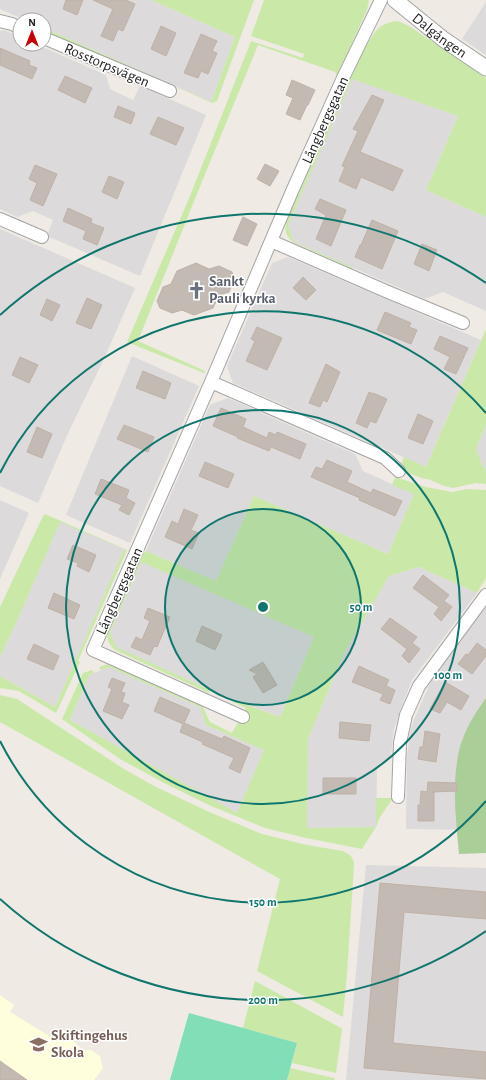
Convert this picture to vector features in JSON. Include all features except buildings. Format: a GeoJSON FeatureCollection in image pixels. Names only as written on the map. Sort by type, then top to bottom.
{"type":"FeatureCollection","features":[{"type":"Feature","properties":{"kind":"street","name":"Långbergsgatan"},"geometry":{"type":"LineString","coordinates":[[243,717],[93,650],[343,78],[381,0]]}},
{"type":"Feature","properties":{"kind":"street","name":"Dalgången"},"geometry":{"type":"LineString","coordinates":[[395,0],[443,39],[486,68]]}},
{"type":"Feature","properties":{"kind":"street"},"geometry":{"type":"LineString","coordinates":[[0,21],[12,24]]}},
{"type":"Feature","properties":{"kind":"street","name":"Rosstorpsvägen"},"geometry":{"type":"LineString","coordinates":[[52,41],[170,91]]}},
{"type":"Feature","properties":{"kind":"street"},"geometry":{"type":"LineString","coordinates":[[0,219],[42,237]]}},
{"type":"Feature","properties":{"kind":"street"},"geometry":{"type":"LineString","coordinates":[[271,241],[463,323]]}},
{"type":"Feature","properties":{"kind":"street"},"geometry":{"type":"LineString","coordinates":[[211,382],[385,458],[399,470]]}},
{"type":"Feature","properties":{"kind":"street"},"geometry":{"type":"LineString","coordinates":[[398,797],[400,743],[406,715],[419,686],[486,595]]}},
{"type":"Feature","properties":{"kind":"shaded area"},"geometry":{"type":"Polygon","coordinates":[[[0,0],[151,0],[235,37],[211,102],[52,32],[52,12],[12,12],[12,14],[0,9],[0,0]]]}},
{"type":"Feature","properties":{"kind":"shaded area"},"geometry":{"type":"Polygon","coordinates":[[[486,2],[486,55],[462,39],[486,2]]]}},
{"type":"Feature","properties":{"kind":"shaded area"},"geometry":{"type":"Polygon","coordinates":[[[4,30],[12,34],[12,52],[52,51],[106,75],[110,89],[133,100],[140,86],[206,115],[140,276],[47,236],[53,220],[33,211],[17,217],[0,209],[0,31],[4,30]]]}},
{"type":"Feature","properties":{"kind":"shaded area"},"geometry":{"type":"Polygon","coordinates":[[[352,78],[458,116],[426,190],[486,217],[486,311],[443,292],[425,299],[294,242],[288,225],[352,78]]]}},
{"type":"Feature","properties":{"kind":"shaded area"},"geometry":{"type":"Polygon","coordinates":[[[0,229],[135,288],[103,361],[69,431],[38,503],[0,486],[0,229]]]}},
{"type":"Feature","properties":{"kind":"shaded area"},"geometry":{"type":"Polygon","coordinates":[[[288,257],[481,340],[426,467],[233,383],[227,366],[272,263],[288,257]]]}},
{"type":"Feature","properties":{"kind":"shaded area"},"geometry":{"type":"Polygon","coordinates":[[[132,356],[199,386],[130,543],[66,515],[132,356]]]}},
{"type":"Feature","properties":{"kind":"shaded area"},"geometry":{"type":"Polygon","coordinates":[[[228,398],[355,454],[363,471],[414,494],[388,554],[254,496],[216,581],[146,551],[210,405],[228,398]]]}},
{"type":"Feature","properties":{"kind":"shaded area"},"geometry":{"type":"Polygon","coordinates":[[[486,424],[486,469],[483,467],[476,449],[486,424]]]}},
{"type":"Feature","properties":{"kind":"shaded area"},"geometry":{"type":"Polygon","coordinates":[[[0,500],[29,513],[0,579],[0,500]]]}},
{"type":"Feature","properties":{"kind":"shaded area"},"geometry":{"type":"Polygon","coordinates":[[[60,521],[124,549],[55,707],[0,676],[0,657],[60,521]]]}},
{"type":"Feature","properties":{"kind":"shaded area"},"geometry":{"type":"Polygon","coordinates":[[[141,561],[314,637],[280,717],[210,690],[116,648],[110,632],[141,561]]]}},
{"type":"Feature","properties":{"kind":"shaded area"},"geometry":{"type":"Polygon","coordinates":[[[419,567],[477,593],[412,680],[394,729],[391,755],[377,769],[376,827],[307,828],[308,739],[344,653],[389,576],[419,567]]]}},
{"type":"Feature","properties":{"kind":"shaded area"},"geometry":{"type":"Polygon","coordinates":[[[486,606],[486,830],[406,829],[407,756],[411,727],[432,679],[486,606]]]}},
{"type":"Feature","properties":{"kind":"shaded area"},"geometry":{"type":"Polygon","coordinates":[[[109,667],[200,707],[206,725],[264,750],[237,814],[70,720],[89,675],[109,667]]]}},
{"type":"Feature","properties":{"kind":"shaded area"},"geometry":{"type":"Polygon","coordinates":[[[366,865],[486,868],[486,1080],[346,1080],[366,865]]]}},
{"type":"Feature","properties":{"kind":"shaded area","name":"Skiftingehus Skola"},"geometry":{"type":"Polygon","coordinates":[[[0,995],[14,1005],[10,1012],[51,1037],[64,1030],[82,1050],[91,1050],[100,1056],[103,1068],[94,1080],[0,1080],[0,995]]]}},
{"type":"Feature","properties":{"kind":"green space"},"geometry":{"type":"Polygon","coordinates":[[[151,0],[254,0],[217,101],[212,103],[174,86],[172,89],[172,87],[52,35],[52,32],[211,102],[235,37],[151,0]]]}},
{"type":"Feature","properties":{"kind":"green space"},"geometry":{"type":"Polygon","coordinates":[[[264,0],[369,0],[367,10],[337,76],[335,72],[258,45],[138,341],[205,371],[204,373],[127,342],[190,196],[251,41],[303,58],[304,54],[251,36],[264,0]]]}},
{"type":"Feature","properties":{"kind":"green space"},"geometry":{"type":"Polygon","coordinates":[[[398,21],[409,26],[486,78],[486,217],[426,190],[458,116],[352,79],[288,225],[294,242],[352,267],[353,269],[294,243],[290,239],[285,229],[286,222],[364,49],[377,30],[385,24],[398,21]]]}},
{"type":"Feature","properties":{"kind":"green space"},"geometry":{"type":"Polygon","coordinates":[[[486,329],[486,424],[476,449],[483,467],[486,469],[486,484],[476,483],[453,488],[399,470],[404,457],[426,467],[486,329]]]}},
{"type":"Feature","properties":{"kind":"green space"},"geometry":{"type":"Polygon","coordinates":[[[395,477],[426,487],[452,492],[467,489],[486,490],[486,578],[477,593],[419,567],[389,576],[344,653],[308,739],[307,828],[376,827],[362,849],[265,828],[211,806],[166,784],[120,759],[62,719],[83,673],[92,670],[94,673],[89,675],[70,720],[237,813],[264,750],[206,725],[200,707],[109,667],[101,670],[99,667],[108,664],[202,705],[210,722],[232,733],[246,708],[233,702],[234,700],[280,717],[314,637],[141,562],[110,632],[116,647],[210,690],[209,693],[115,650],[109,642],[107,632],[140,556],[146,551],[216,581],[254,496],[388,554],[414,494],[392,485],[395,477]]]}},
{"type":"Feature","properties":{"kind":"green space"},"geometry":{"type":"Polygon","coordinates":[[[45,514],[127,550],[78,661],[80,662],[56,713],[19,691],[0,688],[0,676],[55,707],[124,549],[60,522],[0,657],[0,607],[45,514]]]}},
{"type":"Feature","properties":{"kind":"green space"},"geometry":{"type":"Polygon","coordinates":[[[0,695],[17,699],[124,769],[154,786],[207,811],[262,834],[307,845],[343,851],[351,856],[354,865],[343,1017],[257,971],[280,879],[0,722],[0,695]]]}},
{"type":"Feature","properties":{"kind":"green space"},"geometry":{"type":"Polygon","coordinates":[[[486,698],[486,853],[459,854],[455,792],[458,756],[467,729],[486,698]]]}},
{"type":"Feature","properties":{"kind":"green space"},"geometry":{"type":"Polygon","coordinates":[[[376,798],[393,798],[380,817],[376,827],[376,798]]]}},
{"type":"Feature","properties":{"kind":"green space"},"geometry":{"type":"Polygon","coordinates":[[[255,981],[341,1028],[342,1030],[336,1073],[292,1063],[297,1043],[243,1028],[255,981]]]}},
{"type":"Feature","properties":{"kind":"green space"},"geometry":{"type":"Polygon","coordinates":[[[189,1013],[297,1043],[287,1080],[170,1080],[189,1013]]]}},
{"type":"Feature","properties":{"kind":"green space"},"geometry":{"type":"Polygon","coordinates":[[[290,1068],[334,1078],[335,1080],[287,1080],[290,1068]]]}},
{"type":"Feature","properties":{"kind":"place","name":"Sankt Pauli kyrka"},"geometry":{"type":"Point","coordinates":[196,290]}},
{"type":"Feature","properties":{"kind":"place","name":"Skiftingehus Skola"},"geometry":{"type":"Point","coordinates":[38,1044]}}]}
